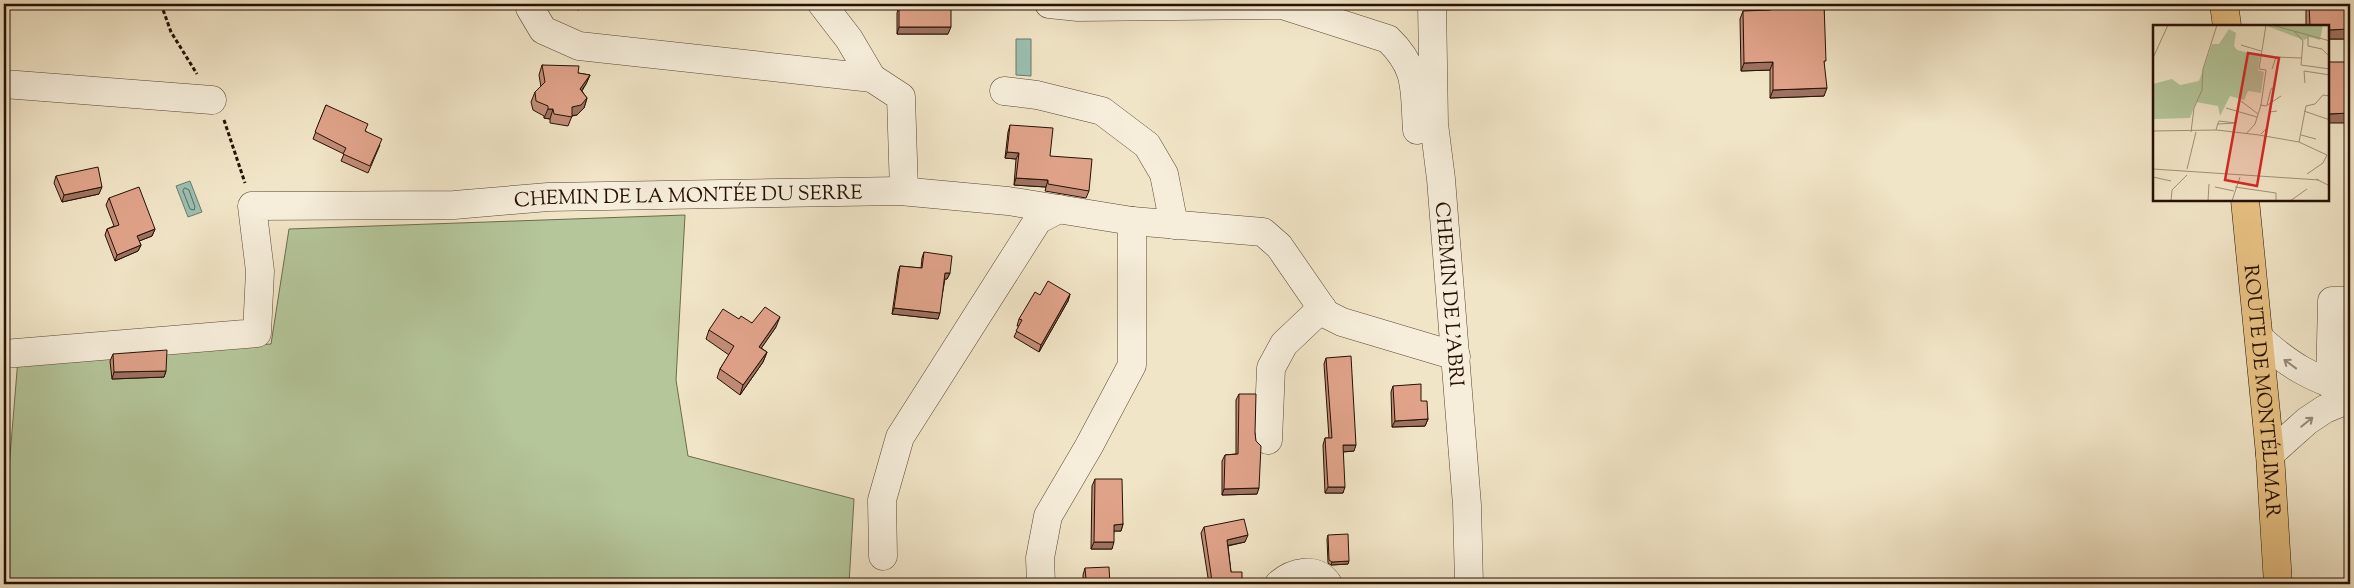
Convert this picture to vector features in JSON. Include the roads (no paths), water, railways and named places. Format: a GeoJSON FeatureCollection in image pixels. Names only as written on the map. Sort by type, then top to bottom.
{"type":"FeatureCollection","features":[{"type":"Feature","properties":{"kind":"main road"},"geometry":{"type":"LineString","coordinates":[[2224,4],[2227,25]]}},
{"type":"Feature","properties":{"kind":"main road","name":"ROUTE DE MONTÉLIMAR"},"geometry":{"type":"LineString","coordinates":[[2245,201],[2270,454],[2278,584]]}},
{"type":"Feature","properties":{"kind":"street"},"geometry":{"type":"LineString","coordinates":[[531,4],[530,8],[543,30],[579,46],[872,78]]}},
{"type":"Feature","properties":{"kind":"street"},"geometry":{"type":"LineString","coordinates":[[822,4],[848,39],[872,78],[901,97],[904,191]]}},
{"type":"Feature","properties":{"kind":"street"},"geometry":{"type":"LineString","coordinates":[[1049,4],[1078,7],[1282,5],[1388,38],[1400,51],[1413,72],[1418,142],[1441,179]]}},
{"type":"Feature","properties":{"kind":"street","name":"CHEMIN DE L'ABRI"},"geometry":{"type":"LineString","coordinates":[[1432,4],[1434,124],[1441,179],[1468,505],[1469,584]]}},
{"type":"Feature","properties":{"kind":"street"},"geometry":{"type":"LineString","coordinates":[[4,84],[212,100]]}},
{"type":"Feature","properties":{"kind":"street"},"geometry":{"type":"LineString","coordinates":[[1004,91],[1037,95],[1102,111],[1147,145],[1164,174],[1174,225]]}},
{"type":"Feature","properties":{"kind":"street","name":"CHEMIN DE LA MONTÉE DU SERRE"},"geometry":{"type":"LineString","coordinates":[[4,354],[257,333],[260,271],[252,206],[454,205],[548,197],[904,191],[1008,201],[1132,221],[1263,232],[1279,246],[1326,314],[1342,322],[1456,356]]}},
{"type":"Feature","properties":{"kind":"street"},"geometry":{"type":"LineString","coordinates":[[883,556],[882,500],[900,437],[1038,220],[1059,209]]}},
{"type":"Feature","properties":{"kind":"street"},"geometry":{"type":"LineString","coordinates":[[1041,584],[1040,558],[1048,516],[1089,446],[1132,365],[1132,221]]}},
{"type":"Feature","properties":{"kind":"street"},"geometry":{"type":"LineString","coordinates":[[2344,391],[2332,301],[2350,300]]}},
{"type":"Feature","properties":{"kind":"street"},"geometry":{"type":"LineString","coordinates":[[1268,440],[1271,368],[1284,344],[1322,308]]}},
{"type":"Feature","properties":{"kind":"street"},"geometry":{"type":"LineString","coordinates":[[2259,338],[2296,368],[2344,391]]}},
{"type":"Feature","properties":{"kind":"street"},"geometry":{"type":"LineString","coordinates":[[2270,454],[2307,420],[2325,409],[2344,391]]}},
{"type":"Feature","properties":{"kind":"street"},"geometry":{"type":"LineString","coordinates":[[1279,584],[1287,577],[1302,571],[1324,579],[1328,584]]}},
{"type":"Feature","properties":{"kind":"water"},"geometry":{"type":"Polygon","coordinates":[[[1016,39],[1031,39],[1031,76],[1016,75],[1016,39]]]}},
{"type":"Feature","properties":{"kind":"water"},"geometry":{"type":"Polygon","coordinates":[[[190,181],[202,212],[188,217],[176,186],[190,181]]]}}]}
